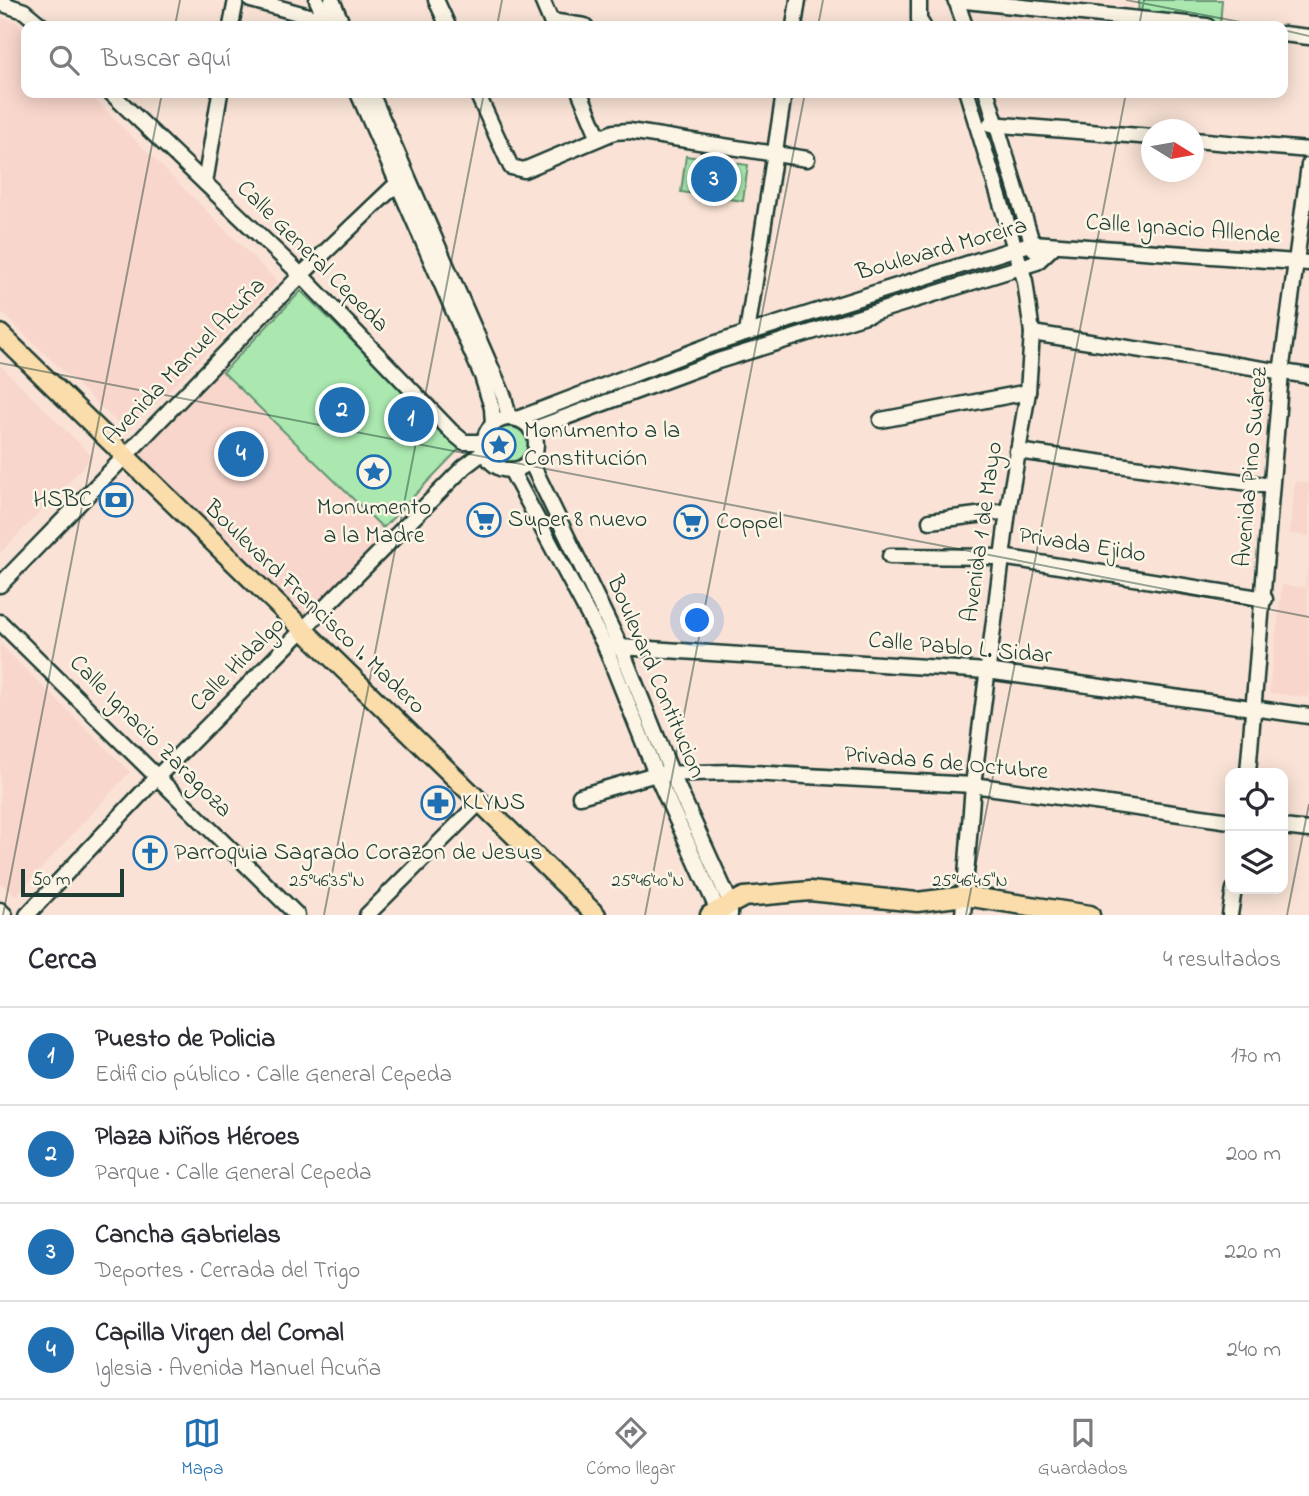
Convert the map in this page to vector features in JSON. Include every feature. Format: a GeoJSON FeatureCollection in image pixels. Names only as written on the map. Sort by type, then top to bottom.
{"type":"FeatureCollection","features":[{"type":"Feature","properties":{"kind":"main road","name":"Boulevard Francisco I. Madero"},"geometry":{"type":"LineString","coordinates":[[0,334],[124,458],[596,915]]}},
{"type":"Feature","properties":{"kind":"main road"},"geometry":{"type":"LineString","coordinates":[[721,911],[757,894],[799,891],[917,902],[965,896],[1090,915]]}},
{"type":"Feature","properties":{"kind":"street"},"geometry":{"type":"LineString","coordinates":[[232,21],[236,0]]}},
{"type":"Feature","properties":{"kind":"street"},"geometry":{"type":"LineString","coordinates":[[251,0],[318,21]]}},
{"type":"Feature","properties":{"kind":"street"},"geometry":{"type":"LineString","coordinates":[[317,0],[327,21]]}},
{"type":"Feature","properties":{"kind":"street"},"geometry":{"type":"LineString","coordinates":[[332,0],[341,21]]}},
{"type":"Feature","properties":{"kind":"street"},"geometry":{"type":"LineString","coordinates":[[436,0],[446,21]]}},
{"type":"Feature","properties":{"kind":"street"},"geometry":{"type":"LineString","coordinates":[[542,0],[551,21]]}},
{"type":"Feature","properties":{"kind":"street"},"geometry":{"type":"LineString","coordinates":[[795,21],[798,0]]}},
{"type":"Feature","properties":{"kind":"street"},"geometry":{"type":"LineString","coordinates":[[919,0],[920,21]]}},
{"type":"Feature","properties":{"kind":"street"},"geometry":{"type":"LineString","coordinates":[[961,21],[956,0],[1159,21]]}},
{"type":"Feature","properties":{"kind":"street"},"geometry":{"type":"LineString","coordinates":[[0,3],[24,11],[37,21]]}},
{"type":"Feature","properties":{"kind":"street"},"geometry":{"type":"LineString","coordinates":[[1288,35],[1309,37]]}},
{"type":"Feature","properties":{"kind":"street","name":"Calle General Cepeda"},"geometry":{"type":"LineString","coordinates":[[116,98],[301,275],[452,432],[464,442],[484,446]]}},
{"type":"Feature","properties":{"kind":"street"},"geometry":{"type":"LineString","coordinates":[[205,183],[219,98]]}},
{"type":"Feature","properties":{"kind":"street"},"geometry":{"type":"LineString","coordinates":[[361,98],[402,179],[513,419],[531,430],[535,450],[530,460],[511,470],[495,465],[484,446],[493,424],[489,394],[402,179],[373,98]]}},
{"type":"Feature","properties":{"kind":"street"},"geometry":{"type":"LineString","coordinates":[[479,98],[510,167],[516,170],[524,170],[614,132],[649,132],[807,159]]}},
{"type":"Feature","properties":{"kind":"street"},"geometry":{"type":"LineString","coordinates":[[582,98],[599,138]]}},
{"type":"Feature","properties":{"kind":"street"},"geometry":{"type":"LineString","coordinates":[[747,333],[783,98]]}},
{"type":"Feature","properties":{"kind":"street","name":"Avenida 1 de Mayo"},"geometry":{"type":"LineString","coordinates":[[963,915],[973,785],[1008,511],[1028,392],[1032,333],[1022,274],[969,98]]}},
{"type":"Feature","properties":{"kind":"street"},"geometry":{"type":"LineString","coordinates":[[989,98],[1037,262],[1022,274]]}},
{"type":"Feature","properties":{"kind":"street"},"geometry":{"type":"LineString","coordinates":[[978,124],[1141,136]]}},
{"type":"Feature","properties":{"kind":"street"},"geometry":{"type":"LineString","coordinates":[[1204,142],[1309,150]]}},
{"type":"Feature","properties":{"kind":"street","name":"Avenida Pino Suárez"},"geometry":{"type":"LineString","coordinates":[[1249,768],[1265,599],[1281,373],[1303,262],[1309,165]]}},
{"type":"Feature","properties":{"kind":"street","name":"Avenida Manuel Acuña"},"geometry":{"type":"LineString","coordinates":[[0,584],[301,275],[402,179]]}},
{"type":"Feature","properties":{"kind":"street","name":"Boulevard Moreira"},"geometry":{"type":"LineString","coordinates":[[513,419],[710,345],[855,298],[1033,243],[1054,246]]}},
{"type":"Feature","properties":{"kind":"street","name":"Boulevard Moreira"},"geometry":{"type":"LineString","coordinates":[[1037,262],[1054,246]]}},
{"type":"Feature","properties":{"kind":"street","name":"Calle Ignacio Allende"},"geometry":{"type":"LineString","coordinates":[[1054,246],[1303,262]]}},
{"type":"Feature","properties":{"kind":"street","name":"Boulevard Moreira"},"geometry":{"type":"LineString","coordinates":[[531,430],[718,361],[911,301],[1022,274]]}},
{"type":"Feature","properties":{"kind":"street"},"geometry":{"type":"LineString","coordinates":[[904,283],[911,301]]}},
{"type":"Feature","properties":{"kind":"street"},"geometry":{"type":"LineString","coordinates":[[855,298],[861,316]]}},
{"type":"Feature","properties":{"kind":"street"},"geometry":{"type":"LineString","coordinates":[[1032,333],[1309,376]]}},
{"type":"Feature","properties":{"kind":"street"},"geometry":{"type":"LineString","coordinates":[[710,345],[718,361]]}},
{"type":"Feature","properties":{"kind":"street"},"geometry":{"type":"LineString","coordinates":[[881,420],[1028,392]]}},
{"type":"Feature","properties":{"kind":"street"},"geometry":{"type":"LineString","coordinates":[[493,424],[513,419]]}},
{"type":"Feature","properties":{"kind":"street","name":"Calle Hidalgo"},"geometry":{"type":"LineString","coordinates":[[27,915],[158,776],[484,446]]}},
{"type":"Feature","properties":{"kind":"street"},"geometry":{"type":"LineString","coordinates":[[1017,451],[1271,486]]}},
{"type":"Feature","properties":{"kind":"street","name":"Boulevard Contitucion"},"geometry":{"type":"LineString","coordinates":[[530,460],[621,648],[671,772],[721,911]]}},
{"type":"Feature","properties":{"kind":"street","name":"Boulevard Contitucion"},"geometry":{"type":"LineString","coordinates":[[511,470],[605,646],[656,774],[721,911]]}},
{"type":"Feature","properties":{"kind":"street"},"geometry":{"type":"LineString","coordinates":[[930,521],[1008,511]]}},
{"type":"Feature","properties":{"kind":"street","name":"Privada Ejido"},"geometry":{"type":"LineString","coordinates":[[890,556],[1002,556],[1265,599]]}},
{"type":"Feature","properties":{"kind":"street","name":"Calle Ignacio Zaragoza"},"geometry":{"type":"LineString","coordinates":[[0,622],[297,915]]}},
{"type":"Feature","properties":{"kind":"street","name":"Calle Pablo L. Sidar"},"geometry":{"type":"LineString","coordinates":[[605,646],[987,671],[1309,716]]}},
{"type":"Feature","properties":{"kind":"street","name":"Privada 6 de Octubre"},"geometry":{"type":"LineString","coordinates":[[580,796],[656,774],[733,772],[973,785],[1225,820]]}},
{"type":"Feature","properties":{"kind":"street"},"geometry":{"type":"LineString","coordinates":[[367,915],[480,803]]}},
{"type":"Feature","properties":{"kind":"street"},"geometry":{"type":"LineString","coordinates":[[1288,828],[1309,830]]}},
{"type":"Feature","properties":{"kind":"street"},"geometry":{"type":"LineString","coordinates":[[1230,915],[1233,894]]}},
{"type":"Feature","properties":{"kind":"street"},"geometry":{"type":"LineString","coordinates":[[0,910],[5,915]]}},
{"type":"Feature","properties":{"kind":"shaded area"},"geometry":{"type":"Polygon","coordinates":[[[0,18],[15,21],[21,27],[21,98],[93,98],[278,282],[127,432],[0,311],[0,18]]]}},
{"type":"Feature","properties":{"kind":"shaded area"},"geometry":{"type":"Polygon","coordinates":[[[216,363],[389,536],[294,633],[117,464],[216,363]]]}},
{"type":"Feature","properties":{"kind":"shaded area"},"geometry":{"type":"Polygon","coordinates":[[[0,365],[93,457],[0,553],[0,365]]]}},
{"type":"Feature","properties":{"kind":"shaded area"},"geometry":{"type":"Polygon","coordinates":[[[1295,481],[1309,483],[1309,536],[1290,534],[1295,481]]]}},
{"type":"Feature","properties":{"kind":"shaded area"},"geometry":{"type":"Polygon","coordinates":[[[1307,564],[1309,697],[1269,693],[1282,585],[1305,587],[1307,564]]]}},
{"type":"Feature","properties":{"kind":"shaded area"},"geometry":{"type":"Polygon","coordinates":[[[0,644],[130,772],[16,896],[0,883],[0,644]]]}},
{"type":"Feature","properties":{"kind":"green space"},"geometry":{"type":"Polygon","coordinates":[[[1139,0],[1222,0],[1220,21],[1193,21],[1138,13],[1139,0]]]}},
{"type":"Feature","properties":{"kind":"green space"},"geometry":{"type":"Polygon","coordinates":[[[686,156],[748,165],[743,201],[681,192],[686,156]]]}},
{"type":"Feature","properties":{"kind":"green space"},"geometry":{"type":"Polygon","coordinates":[[[301,291],[461,447],[383,528],[223,372],[301,291]]]}},
{"type":"Feature","properties":{"kind":"green space"},"geometry":{"type":"Polygon","coordinates":[[[509,427],[522,433],[528,446],[522,459],[509,465],[496,459],[490,446],[496,433],[509,427]]]}},
{"type":"Feature","properties":{"kind":"place","name":"Cancha Gabrielas"},"geometry":{"type":"Point","coordinates":[714,179]}},
{"type":"Feature","properties":{"kind":"place","name":"Plaza Niños Héroes"},"geometry":{"type":"Point","coordinates":[342,410]}},
{"type":"Feature","properties":{"kind":"place","name":"Puesto de Policia"},"geometry":{"type":"Point","coordinates":[411,419]}},
{"type":"Feature","properties":{"kind":"place","name":"Monumento a la Constitución"},"geometry":{"type":"Point","coordinates":[499,445]}},
{"type":"Feature","properties":{"kind":"place","name":"Capilla Virgen del Comal"},"geometry":{"type":"Point","coordinates":[241,454]}},
{"type":"Feature","properties":{"kind":"place","name":"Monumento a la Madre"},"geometry":{"type":"Point","coordinates":[374,472]}},
{"type":"Feature","properties":{"kind":"place","name":"HSBC"},"geometry":{"type":"Point","coordinates":[116,500]}},
{"type":"Feature","properties":{"kind":"place","name":"Super 8 nuevo"},"geometry":{"type":"Point","coordinates":[484,520]}},
{"type":"Feature","properties":{"kind":"place","name":"Coppel"},"geometry":{"type":"Point","coordinates":[691,522]}},
{"type":"Feature","properties":{"kind":"place","name":"KLYNS"},"geometry":{"type":"Point","coordinates":[438,803]}},
{"type":"Feature","properties":{"kind":"place","name":"Parroquia Sagrado Corazon de Jesus"},"geometry":{"type":"Point","coordinates":[150,853]}}]}
